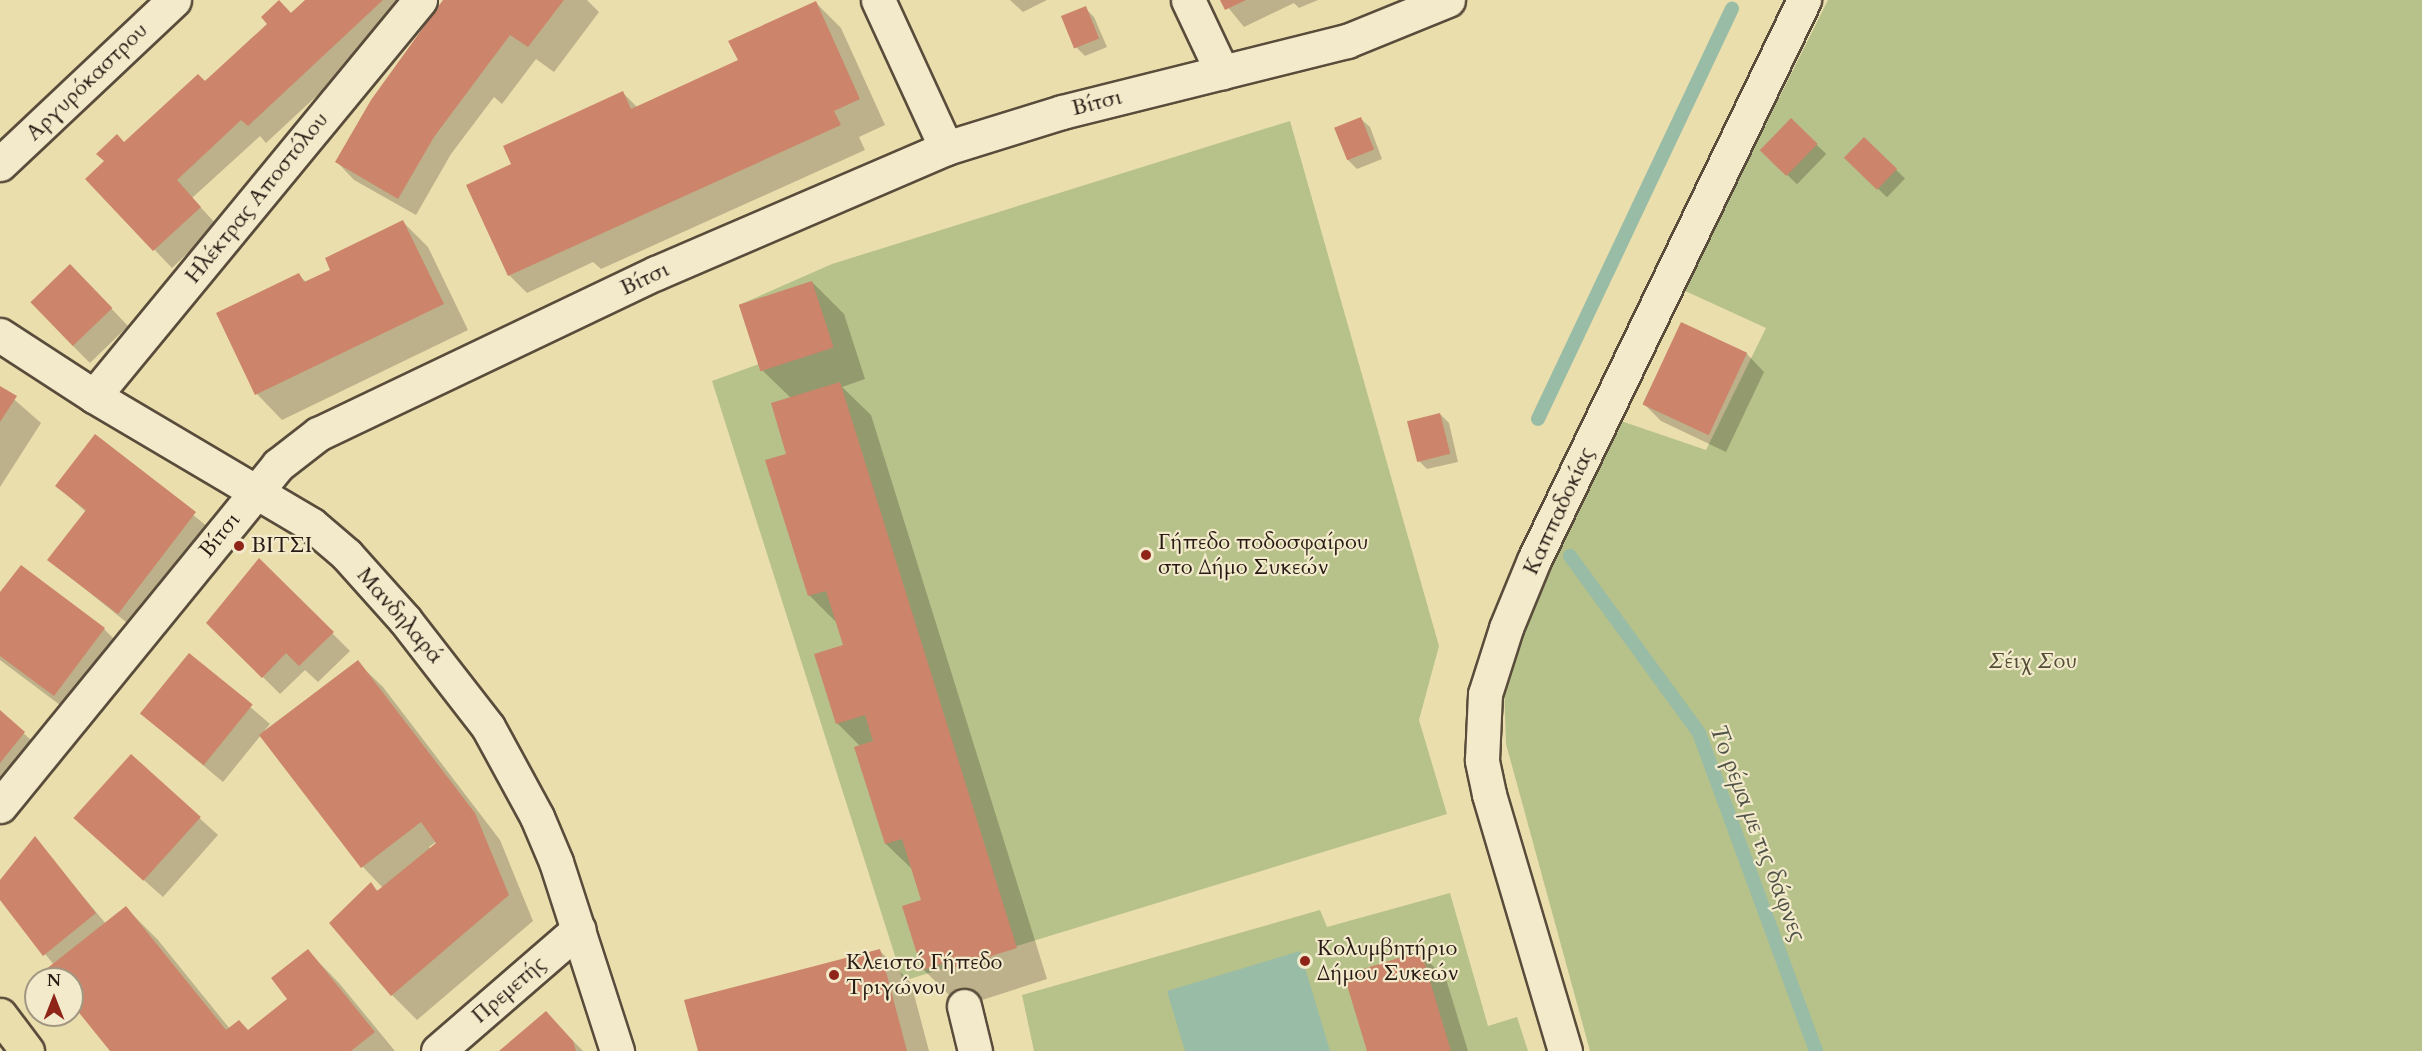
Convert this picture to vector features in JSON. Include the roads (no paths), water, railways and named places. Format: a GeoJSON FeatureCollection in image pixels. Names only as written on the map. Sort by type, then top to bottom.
{"type":"FeatureCollection","features":[{"type":"Feature","properties":{"kind":"main road"},"geometry":{"type":"LineString","coordinates":[[0,1016],[27,1051]]}},
{"type":"Feature","properties":{"kind":"street","name":"Αργυρόκαστρου"},"geometry":{"type":"LineString","coordinates":[[0,164],[172,0]]}},
{"type":"Feature","properties":{"kind":"street","name":"Ηλέκτρας Αποστόλου"},"geometry":{"type":"LineString","coordinates":[[94,396],[420,0]]}},
{"type":"Feature","properties":{"kind":"street"},"geometry":{"type":"LineString","coordinates":[[878,0],[946,147]]}},
{"type":"Feature","properties":{"kind":"street"},"geometry":{"type":"LineString","coordinates":[[1188,0],[1222,72]]}},
{"type":"Feature","properties":{"kind":"street","name":"Βίτσι"},"geometry":{"type":"LineString","coordinates":[[0,806],[286,456],[337,424],[656,273],[946,147],[1062,112],[1347,41],[1448,0]]}},
{"type":"Feature","properties":{"kind":"street","name":"Καππαδοκίας"},"geometry":{"type":"LineString","coordinates":[[1564,1051],[1489,794],[1482,760],[1485,694],[1502,637],[1534,560],[1804,0]]}},
{"type":"Feature","properties":{"kind":"street","name":"Μανδηλαρά"},"geometry":{"type":"LineString","coordinates":[[0,335],[94,396],[312,525],[346,554],[468,698],[488,727],[537,817],[579,929],[617,1051]]}},
{"type":"Feature","properties":{"kind":"street","name":"Πρεμετής"},"geometry":{"type":"LineString","coordinates":[[438,1051],[579,929]]}},
{"type":"Feature","properties":{"kind":"street"},"geometry":{"type":"LineString","coordinates":[[964,1006],[975,1051]]}},
{"type":"Feature","properties":{"kind":"waterway"},"geometry":{"type":"LineString","coordinates":[[1538,419],[1732,8]]}},
{"type":"Feature","properties":{"kind":"waterway","name":"Το ρέμα με τις δάφνες"},"geometry":{"type":"LineString","coordinates":[[1570,556],[1699,733],[1816,1051]]}},
{"type":"Feature","properties":{"kind":"place","name":"ΒΙΤΣΙ"},"geometry":{"type":"Point","coordinates":[239,546]}},
{"type":"Feature","properties":{"kind":"place","name":"Γήπεδο ποδοσφαίρου στο Δήμο Συκεών"},"geometry":{"type":"Point","coordinates":[1146,555]}},
{"type":"Feature","properties":{"kind":"place","name":"Κολυμβητήριο Δήμου Συκεών"},"geometry":{"type":"Point","coordinates":[1305,961]}},
{"type":"Feature","properties":{"kind":"place","name":"Κλειστό Γήπεδο Τριγώνου"},"geometry":{"type":"Point","coordinates":[834,975]}},
{"type":"Feature","properties":{"kind":"park label","name":"Σέιχ Σου"},"geometry":{"type":"Point","coordinates":[2033,662]}}]}
